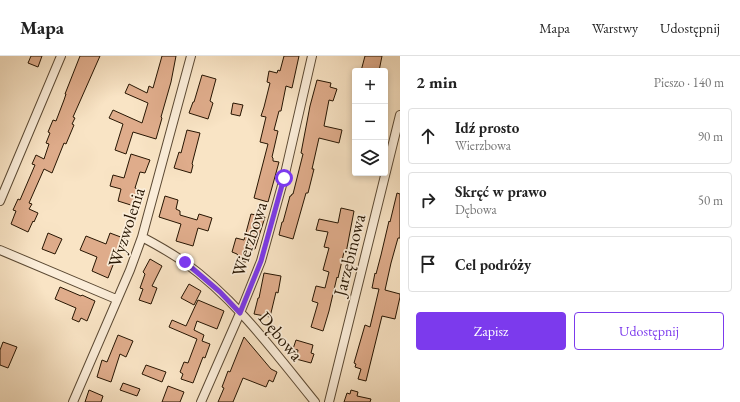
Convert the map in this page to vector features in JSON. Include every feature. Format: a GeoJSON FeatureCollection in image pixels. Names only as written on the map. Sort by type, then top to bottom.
{"type":"FeatureCollection","features":[{"type":"Feature","properties":{"kind":"street"},"geometry":{"type":"LineString","coordinates":[[0,201],[61,56]]}},
{"type":"Feature","properties":{"kind":"street","name":"Wyzwolenia"},"geometry":{"type":"LineString","coordinates":[[72,402],[130,270],[142,237],[191,56]]}},
{"type":"Feature","properties":{"kind":"street","name":"Wierzbowa"},"geometry":{"type":"LineString","coordinates":[[201,402],[261,261],[282,186],[312,56]]}},
{"type":"Feature","properties":{"kind":"street","name":"Jarzębinowa"},"geometry":{"type":"LineString","coordinates":[[328,402],[400,115]]}},
{"type":"Feature","properties":{"kind":"street","name":"Dębowa"},"geometry":{"type":"LineString","coordinates":[[142,237],[185,262],[220,292],[260,335],[315,402]]}},
{"type":"Feature","properties":{"kind":"street"},"geometry":{"type":"LineString","coordinates":[[0,250],[116,299]]}},
{"type":"Feature","properties":{"kind":"building"},"geometry":{"type":"Polygon","coordinates":[[[31,56],[42,56],[38,67],[28,63],[31,56]]]}},
{"type":"Feature","properties":{"kind":"building"},"geometry":{"type":"Polygon","coordinates":[[[80,56],[100,56],[73,117],[75,118],[72,124],[74,125],[66,144],[64,143],[52,173],[44,169],[29,203],[32,204],[29,209],[38,213],[28,232],[11,224],[16,211],[13,210],[18,199],[20,200],[35,165],[32,164],[36,155],[44,159],[49,144],[46,143],[50,133],[48,132],[53,120],[56,121],[80,56]]]}},
{"type":"Feature","properties":{"kind":"building"},"geometry":{"type":"Polygon","coordinates":[[[162,56],[176,56],[171,82],[156,139],[133,132],[126,154],[115,150],[123,124],[109,118],[113,110],[142,123],[148,103],[125,93],[129,84],[147,93],[149,86],[153,88],[162,56]]]}},
{"type":"Feature","properties":{"kind":"building"},"geometry":{"type":"Polygon","coordinates":[[[284,56],[299,56],[292,88],[286,86],[281,111],[279,111],[274,130],[278,131],[272,157],[273,161],[279,162],[268,202],[254,198],[268,144],[260,142],[266,117],[261,116],[270,83],[267,82],[269,71],[277,73],[278,70],[280,71],[284,56]]]}},
{"type":"Feature","properties":{"kind":"building"},"geometry":{"type":"Polygon","coordinates":[[[365,56],[382,56],[380,68],[362,68],[365,56]]]}},
{"type":"Feature","properties":{"kind":"building"},"geometry":{"type":"Polygon","coordinates":[[[202,75],[216,79],[210,101],[213,103],[208,119],[189,113],[202,75]]]}},
{"type":"Feature","properties":{"kind":"building"},"geometry":{"type":"Polygon","coordinates":[[[317,80],[331,83],[330,87],[337,89],[333,101],[329,100],[324,126],[342,130],[339,143],[319,138],[308,193],[306,193],[293,239],[279,235],[290,196],[293,194],[303,154],[301,153],[310,106],[317,80]]]}},
{"type":"Feature","properties":{"kind":"building"},"geometry":{"type":"Polygon","coordinates":[[[233,103],[243,105],[240,116],[231,114],[233,103]]]}},
{"type":"Feature","properties":{"kind":"building"},"geometry":{"type":"Polygon","coordinates":[[[187,130],[200,133],[191,173],[174,168],[179,152],[181,153],[187,130]]]}},
{"type":"Feature","properties":{"kind":"building"},"geometry":{"type":"Polygon","coordinates":[[[131,154],[150,160],[145,173],[140,172],[135,188],[138,189],[134,206],[118,201],[121,189],[110,186],[113,175],[124,178],[131,154]]]}},
{"type":"Feature","properties":{"kind":"building"},"geometry":{"type":"Polygon","coordinates":[[[397,193],[400,194],[400,238],[398,238],[385,290],[400,294],[400,297],[395,319],[382,316],[366,381],[358,379],[361,369],[355,367],[356,364],[354,363],[365,325],[370,327],[379,289],[372,288],[375,273],[376,274],[397,193]]]}},
{"type":"Feature","properties":{"kind":"building"},"geometry":{"type":"Polygon","coordinates":[[[165,196],[178,200],[176,209],[180,211],[180,215],[197,220],[199,214],[212,218],[208,231],[198,228],[193,246],[176,241],[181,224],[159,217],[165,196]]]}},
{"type":"Feature","properties":{"kind":"building"},"geometry":{"type":"Polygon","coordinates":[[[341,208],[354,211],[346,253],[344,252],[323,331],[311,327],[318,303],[312,301],[316,286],[325,288],[329,272],[323,270],[329,248],[324,247],[328,232],[316,230],[319,219],[338,223],[341,208]]]}},
{"type":"Feature","properties":{"kind":"building"},"geometry":{"type":"Polygon","coordinates":[[[251,214],[265,217],[255,249],[250,248],[246,262],[239,261],[240,256],[239,257],[237,254],[232,252],[236,238],[244,240],[251,214]]]}},
{"type":"Feature","properties":{"kind":"building"},"geometry":{"type":"Polygon","coordinates":[[[48,233],[62,239],[55,254],[42,249],[48,233]]]}},
{"type":"Feature","properties":{"kind":"building"},"geometry":{"type":"Polygon","coordinates":[[[110,233],[126,239],[121,252],[118,252],[108,278],[92,271],[97,257],[80,250],[86,236],[106,244],[110,233]]]}},
{"type":"Feature","properties":{"kind":"building"},"geometry":{"type":"Polygon","coordinates":[[[150,259],[162,266],[152,286],[157,288],[151,304],[139,300],[143,289],[140,288],[145,274],[143,272],[150,259]]]}},
{"type":"Feature","properties":{"kind":"building"},"geometry":{"type":"Polygon","coordinates":[[[264,273],[281,276],[278,293],[276,292],[270,317],[254,314],[264,273]]]}},
{"type":"Feature","properties":{"kind":"building"},"geometry":{"type":"Polygon","coordinates":[[[189,284],[201,291],[194,305],[181,298],[189,284]]]}},
{"type":"Feature","properties":{"kind":"building"},"geometry":{"type":"Polygon","coordinates":[[[60,287],[95,301],[87,321],[81,318],[79,322],[72,319],[76,308],[55,299],[60,287]]]}},
{"type":"Feature","properties":{"kind":"building"},"geometry":{"type":"Polygon","coordinates":[[[198,300],[224,311],[217,329],[197,321],[194,330],[204,335],[202,341],[210,344],[205,358],[203,357],[193,383],[181,379],[183,374],[180,372],[184,362],[188,363],[197,339],[169,327],[172,320],[186,326],[198,300]]]}},
{"type":"Feature","properties":{"kind":"building"},"geometry":{"type":"Polygon","coordinates":[[[118,335],[133,341],[126,357],[120,354],[111,382],[97,377],[102,360],[107,362],[118,335]]]}},
{"type":"Feature","properties":{"kind":"building"},"geometry":{"type":"Polygon","coordinates":[[[244,337],[271,369],[277,372],[273,382],[269,380],[266,387],[243,378],[233,402],[218,402],[224,388],[222,387],[228,371],[230,372],[244,337]]]}},
{"type":"Feature","properties":{"kind":"building"},"geometry":{"type":"Polygon","coordinates":[[[296,340],[313,345],[311,353],[314,354],[311,363],[296,359],[298,350],[293,349],[296,340]]]}},
{"type":"Feature","properties":{"kind":"building"},"geometry":{"type":"Polygon","coordinates":[[[3,342],[17,347],[8,368],[0,365],[0,350],[3,342]]]}},
{"type":"Feature","properties":{"kind":"building"},"geometry":{"type":"Polygon","coordinates":[[[146,365],[166,372],[162,382],[142,374],[146,365]]]}},
{"type":"Feature","properties":{"kind":"building"},"geometry":{"type":"Polygon","coordinates":[[[123,383],[140,389],[137,396],[120,390],[123,383]]]}},
{"type":"Feature","properties":{"kind":"building"},"geometry":{"type":"Polygon","coordinates":[[[168,386],[184,392],[180,402],[162,402],[168,386]]]}},
{"type":"Feature","properties":{"kind":"building"},"geometry":{"type":"Polygon","coordinates":[[[89,390],[103,396],[101,402],[85,402],[89,390]]]}},
{"type":"Feature","properties":{"kind":"building"},"geometry":{"type":"Polygon","coordinates":[[[351,390],[358,392],[357,396],[371,399],[370,402],[344,402],[347,393],[350,394],[351,390]]]}},
{"type":"Feature","properties":{"kind":"route"},"geometry":{"type":"LineString","coordinates":[[185,262],[220,292],[240,313],[261,261],[284,178]]}}]}
